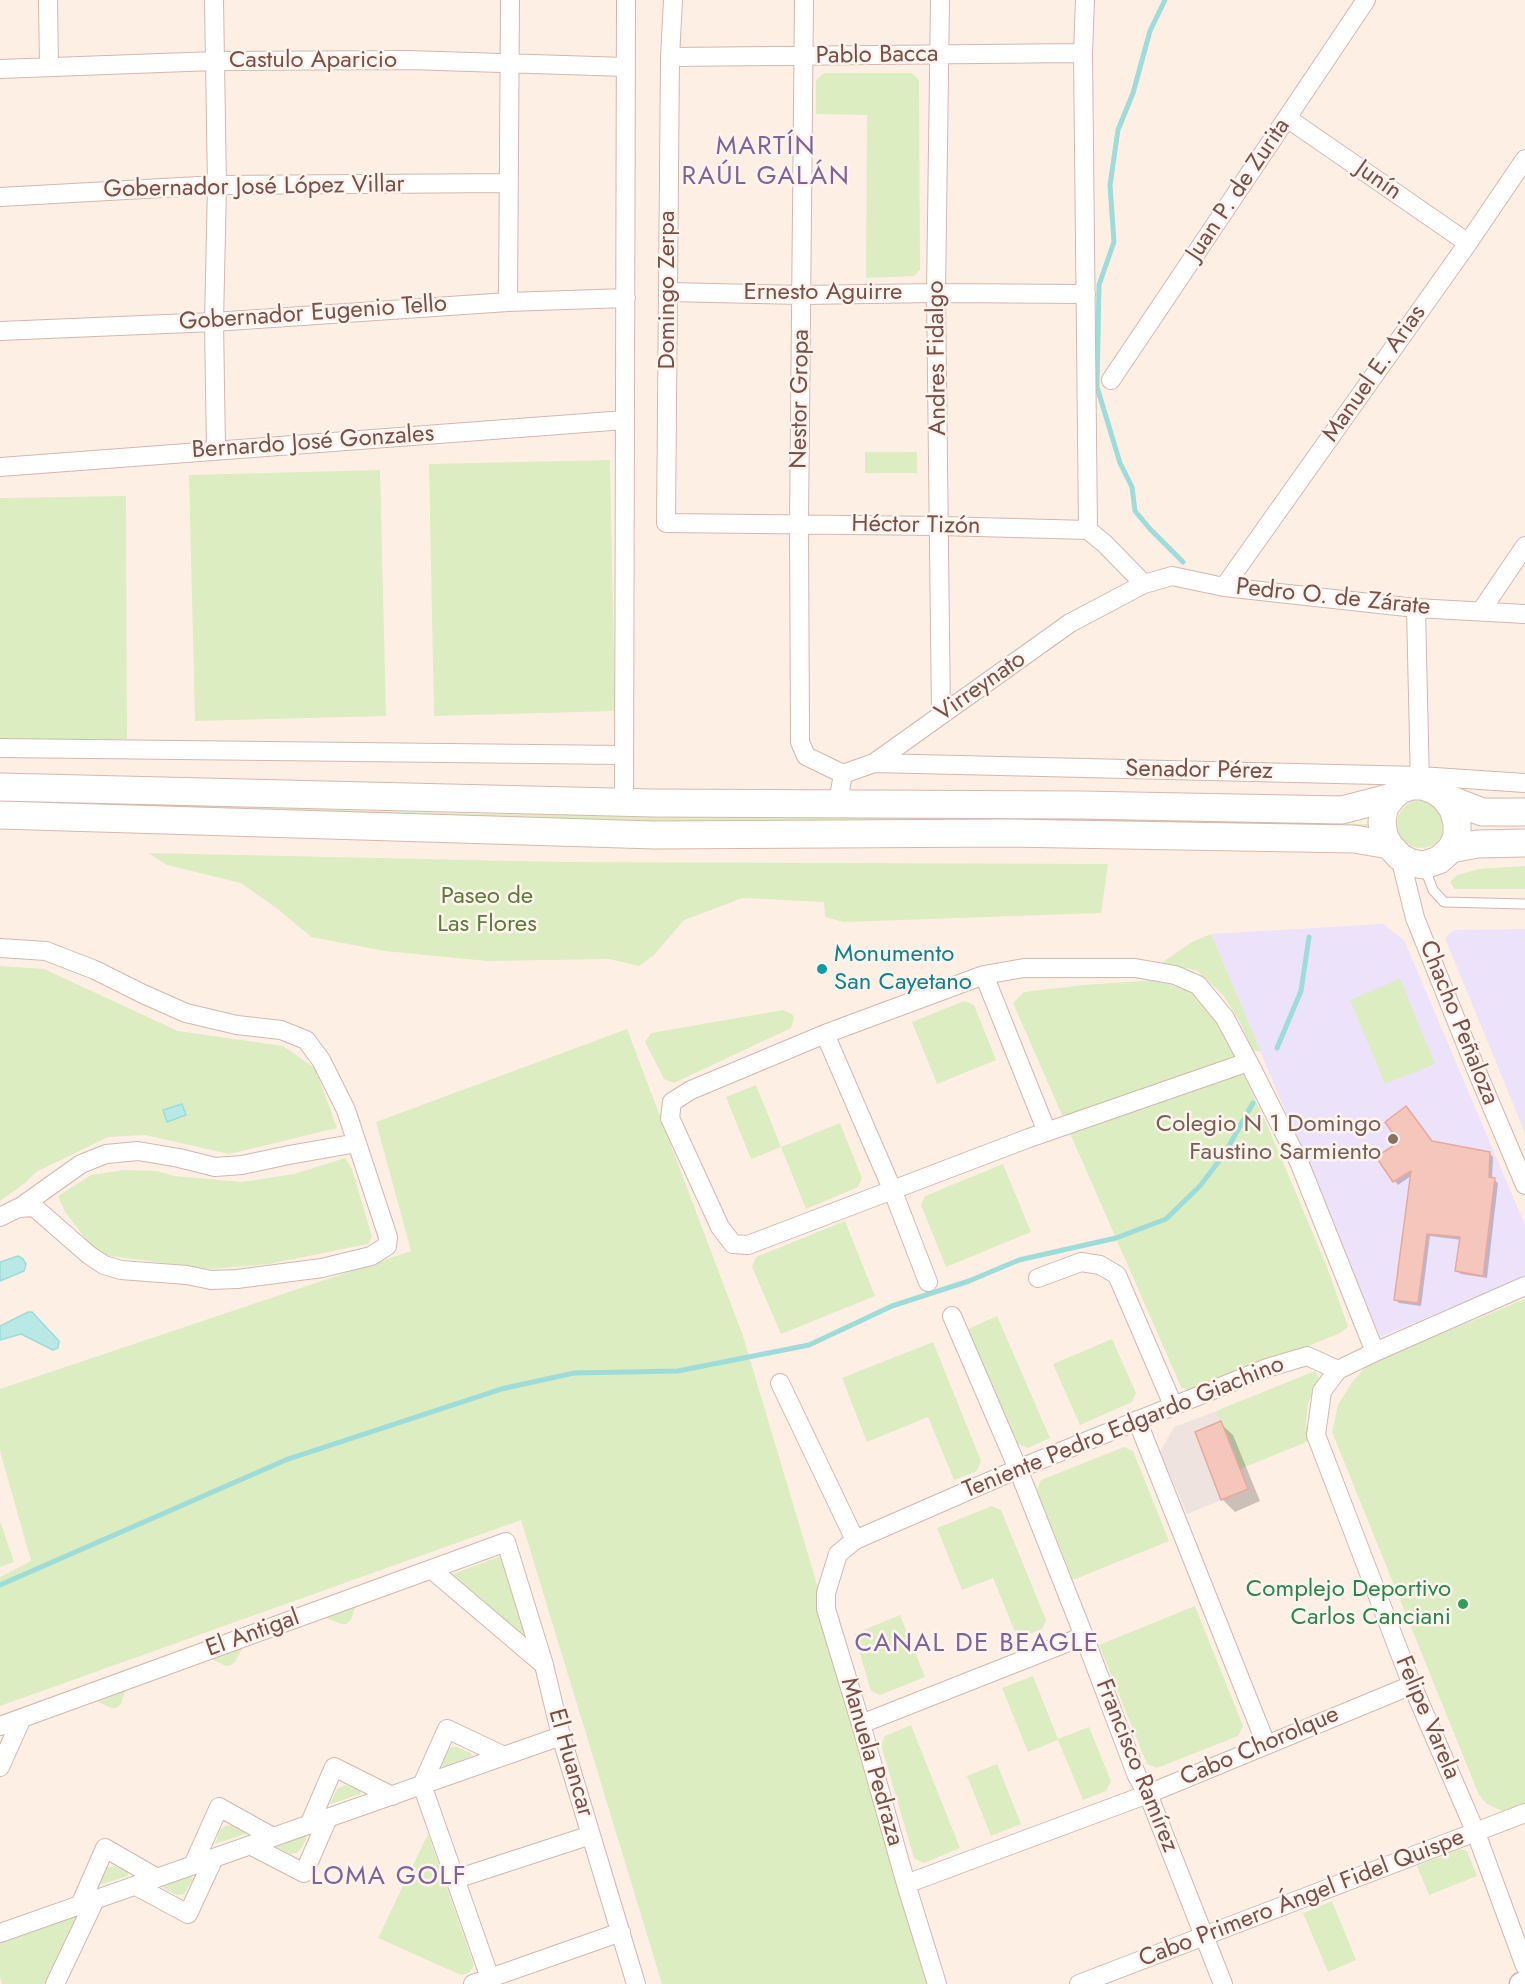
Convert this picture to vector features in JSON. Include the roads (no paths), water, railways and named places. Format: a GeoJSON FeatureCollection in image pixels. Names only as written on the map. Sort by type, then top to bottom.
{"type":"FeatureCollection","features":[{"type":"Feature","properties":{"kind":"main road"},"geometry":{"type":"LineString","coordinates":[[1404,856],[1384,836],[1382,822],[1384,808],[1392,797],[1411,786],[1428,787],[1482,812],[1525,813]]}},
{"type":"Feature","properties":{"kind":"main road"},"geometry":{"type":"LineString","coordinates":[[0,787],[624,802],[1093,805],[1342,810],[1392,797]]}},
{"type":"Feature","properties":{"kind":"main road"},"geometry":{"type":"LineString","coordinates":[[0,815],[656,835],[1008,832],[1342,838],[1354,839],[1404,856],[1439,860],[1451,849],[1457,837],[1457,823],[1453,809],[1428,787]]}},
{"type":"Feature","properties":{"kind":"main road"},"geometry":{"type":"LineString","coordinates":[[1451,849],[1477,844],[1525,843]]}},
{"type":"Feature","properties":{"kind":"street"},"geometry":{"type":"LineString","coordinates":[[48,0],[49,67]]}},
{"type":"Feature","properties":{"kind":"street"},"geometry":{"type":"LineString","coordinates":[[214,0],[217,185],[214,322],[216,450]]}},
{"type":"Feature","properties":{"kind":"street"},"geometry":{"type":"LineString","coordinates":[[508,302],[510,0]]}},
{"type":"Feature","properties":{"kind":"street"},"geometry":{"type":"LineString","coordinates":[[624,802],[626,0]]}},
{"type":"Feature","properties":{"kind":"street","name":"Domingo Zerpa"},"geometry":{"type":"LineString","coordinates":[[666,523],[670,57],[673,0]]}},
{"type":"Feature","properties":{"kind":"street","name":"Nestor Gropa"},"geometry":{"type":"LineString","coordinates":[[804,0],[799,524],[800,741],[806,756],[843,774]]}},
{"type":"Feature","properties":{"kind":"street","name":"Andres Fidalgo"},"geometry":{"type":"LineString","coordinates":[[940,0],[936,293],[941,715]]}},
{"type":"Feature","properties":{"kind":"street"},"geometry":{"type":"LineString","coordinates":[[1085,0],[1083,54],[1088,530],[1144,584]]}},
{"type":"Feature","properties":{"kind":"street","name":"Juan P. de Zurita"},"geometry":{"type":"LineString","coordinates":[[1112,380],[1366,0]]}},
{"type":"Feature","properties":{"kind":"street","name":"Pablo Bacca"},"geometry":{"type":"LineString","coordinates":[[670,57],[1083,54]]}},
{"type":"Feature","properties":{"kind":"street","name":"Castulo Aparicio"},"geometry":{"type":"LineString","coordinates":[[0,69],[214,61],[408,60],[626,67]]}},
{"type":"Feature","properties":{"kind":"street","name":"Junín"},"geometry":{"type":"LineString","coordinates":[[1287,118],[1468,243]]}},
{"type":"Feature","properties":{"kind":"street","name":"Manuel E. Arias"},"geometry":{"type":"LineString","coordinates":[[1224,587],[1525,159]]}},
{"type":"Feature","properties":{"kind":"street","name":"Gobernador José López Villar"},"geometry":{"type":"LineString","coordinates":[[0,197],[217,185],[508,183]]}},
{"type":"Feature","properties":{"kind":"street","name":"Ernesto Aguirre"},"geometry":{"type":"LineString","coordinates":[[668,292],[802,295],[1086,294]]}},
{"type":"Feature","properties":{"kind":"street","name":"Gobernador Eugenio Tello"},"geometry":{"type":"LineString","coordinates":[[0,331],[214,322],[508,302],[626,298]]}},
{"type":"Feature","properties":{"kind":"street","name":"Bernardo José Gonzales"},"geometry":{"type":"LineString","coordinates":[[0,467],[625,420]]}},
{"type":"Feature","properties":{"kind":"street","name":"Héctor Tizón"},"geometry":{"type":"LineString","coordinates":[[666,523],[1088,530]]}},
{"type":"Feature","properties":{"kind":"street"},"geometry":{"type":"LineString","coordinates":[[1481,611],[1525,546]]}},
{"type":"Feature","properties":{"kind":"street","name":"Pedro O. de Zárate"},"geometry":{"type":"LineString","coordinates":[[1144,584],[1172,576],[1224,587],[1416,608],[1525,614]]}},
{"type":"Feature","properties":{"kind":"street","name":"Virreynato"},"geometry":{"type":"LineString","coordinates":[[843,774],[874,763],[1070,623],[1144,584]]}},
{"type":"Feature","properties":{"kind":"street"},"geometry":{"type":"LineString","coordinates":[[1416,608],[1428,787]]}},
{"type":"Feature","properties":{"kind":"street"},"geometry":{"type":"LineString","coordinates":[[0,748],[624,755]]}},
{"type":"Feature","properties":{"kind":"street","name":"Senador Pérez"},"geometry":{"type":"LineString","coordinates":[[874,763],[1428,787],[1525,783]]}},
{"type":"Feature","properties":{"kind":"street"},"geometry":{"type":"LineString","coordinates":[[838,803],[843,774]]}},
{"type":"Feature","properties":{"kind":"street","name":"Chacho Peñaloza"},"geometry":{"type":"LineString","coordinates":[[1404,856],[1416,918],[1525,1185]]}},
{"type":"Feature","properties":{"kind":"street"},"geometry":{"type":"LineString","coordinates":[[0,948],[46,951],[95,969],[186,1013],[237,1025],[280,1030],[306,1040],[321,1060],[346,1110],[388,1237],[387,1246],[371,1256],[322,1268],[237,1279],[211,1280],[187,1275],[121,1270],[104,1265],[89,1255],[34,1207],[18,1208]]}},
{"type":"Feature","properties":{"kind":"street"},"geometry":{"type":"LineString","coordinates":[[1248,1062],[1047,1132],[748,1245],[732,1244],[720,1227],[669,1118],[672,1102],[691,1090],[825,1034],[984,975],[1024,968],[1135,968],[1175,975],[1198,985],[1225,1018],[1248,1062],[1299,1162],[1375,1352]]}},
{"type":"Feature","properties":{"kind":"street"},"geometry":{"type":"LineString","coordinates":[[984,975],[1047,1132]]}},
{"type":"Feature","properties":{"kind":"street"},"geometry":{"type":"LineString","coordinates":[[825,1034],[892,1189],[928,1282]]}},
{"type":"Feature","properties":{"kind":"street"},"geometry":{"type":"LineString","coordinates":[[0,1217],[18,1208],[81,1164],[106,1154],[138,1151],[215,1167],[242,1166],[357,1143]]}},
{"type":"Feature","properties":{"kind":"street"},"geometry":{"type":"LineString","coordinates":[[1038,1278],[1081,1262],[1100,1265],[1117,1275],[1173,1405]]}},
{"type":"Feature","properties":{"kind":"street"},"geometry":{"type":"LineString","coordinates":[[1338,1370],[1525,1286]]}},
{"type":"Feature","properties":{"kind":"street","name":"Francisco Ramírez"},"geometry":{"type":"LineString","coordinates":[[952,1316],[1018,1468],[1137,1776],[1148,1794],[1223,1984]]}},
{"type":"Feature","properties":{"kind":"street","name":"Teniente Pedro Edgardo Giachino"},"geometry":{"type":"LineString","coordinates":[[855,1540],[1018,1468],[1267,1368],[1306,1356],[1338,1370]]}},
{"type":"Feature","properties":{"kind":"street","name":"Felipe Varela"},"geometry":{"type":"LineString","coordinates":[[1338,1370],[1322,1391],[1316,1435],[1412,1685],[1476,1833],[1525,1966]]}},
{"type":"Feature","properties":{"kind":"street"},"geometry":{"type":"LineString","coordinates":[[780,1383],[855,1540]]}},
{"type":"Feature","properties":{"kind":"street"},"geometry":{"type":"LineString","coordinates":[[1137,1420],[1266,1744]]}},
{"type":"Feature","properties":{"kind":"street","name":"Manuela Pedraza"},"geometry":{"type":"LineString","coordinates":[[855,1540],[838,1554],[826,1593],[826,1609],[937,1984]]}},
{"type":"Feature","properties":{"kind":"street","name":"El Antigal"},"geometry":{"type":"LineString","coordinates":[[0,1726],[506,1542]]}},
{"type":"Feature","properties":{"kind":"street","name":"El Huancar"},"geometry":{"type":"LineString","coordinates":[[506,1542],[544,1665],[561,1736],[636,1984]]}},
{"type":"Feature","properties":{"kind":"street"},"geometry":{"type":"LineString","coordinates":[[431,1569],[544,1665]]}},
{"type":"Feature","properties":{"kind":"street"},"geometry":{"type":"LineString","coordinates":[[861,1724],[1084,1636]]}},
{"type":"Feature","properties":{"kind":"street","name":"Cabo Chorolque"},"geometry":{"type":"LineString","coordinates":[[906,1884],[1148,1794],[1412,1685]]}},
{"type":"Feature","properties":{"kind":"street"},"geometry":{"type":"LineString","coordinates":[[0,1767],[22,1718]]}},
{"type":"Feature","properties":{"kind":"street"},"geometry":{"type":"LineString","coordinates":[[504,1756],[447,1729],[422,1785],[456,1879],[482,1981],[621,1932]]}},
{"type":"Feature","properties":{"kind":"street"},"geometry":{"type":"LineString","coordinates":[[0,1933],[561,1736]]}},
{"type":"Feature","properties":{"kind":"street"},"geometry":{"type":"LineString","coordinates":[[309,1824],[334,1767],[392,1796]]}},
{"type":"Feature","properties":{"kind":"street"},"geometry":{"type":"LineString","coordinates":[[193,1865],[219,1807],[273,1837]]}},
{"type":"Feature","properties":{"kind":"street","name":"Cabo Primero Ángel Fidel Quispe"},"geometry":{"type":"LineString","coordinates":[[1079,1984],[1525,1814]]}},
{"type":"Feature","properties":{"kind":"street"},"geometry":{"type":"LineString","coordinates":[[250,1845],[304,1873],[328,1818]]}},
{"type":"Feature","properties":{"kind":"street"},"geometry":{"type":"LineString","coordinates":[[456,1879],[591,1835]]}},
{"type":"Feature","properties":{"kind":"street"},"geometry":{"type":"LineString","coordinates":[[55,1984],[87,1903],[105,1848],[157,1878]]}},
{"type":"Feature","properties":{"kind":"street"},"geometry":{"type":"LineString","coordinates":[[136,1886],[188,1914],[214,1858]]}},
{"type":"Feature","properties":{"kind":"lane"},"geometry":{"type":"LineString","coordinates":[[1404,856],[1444,902],[1525,904]]}},
{"type":"Feature","properties":{"kind":"water"},"geometry":{"type":"Polygon","coordinates":[[[182,1104],[186,1115],[167,1122],[163,1110],[182,1104]]]}},
{"type":"Feature","properties":{"kind":"water"},"geometry":{"type":"Polygon","coordinates":[[[18,1256],[26,1264],[24,1271],[0,1281],[0,1262],[18,1256]]]}},
{"type":"Feature","properties":{"kind":"water"},"geometry":{"type":"Polygon","coordinates":[[[32,1312],[59,1341],[58,1348],[53,1350],[21,1334],[0,1340],[0,1326],[32,1312]]]}},
{"type":"Feature","properties":{"kind":"waterway"},"geometry":{"type":"LineString","coordinates":[[1165,0],[1150,31],[1133,93],[1118,130],[1110,185],[1114,242],[1099,285],[1097,387],[1120,463],[1132,487],[1135,511],[1183,562]]}},
{"type":"Feature","properties":{"kind":"waterway"},"geometry":{"type":"LineString","coordinates":[[1277,1048],[1301,991],[1309,937]]}},
{"type":"Feature","properties":{"kind":"waterway"},"geometry":{"type":"LineString","coordinates":[[0,1585],[288,1459],[501,1389],[574,1373],[678,1371],[809,1345],[892,1306],[969,1281],[1019,1260],[1116,1238],[1166,1219],[1200,1186],[1225,1153],[1253,1103]]}},
{"type":"Feature","properties":{"kind":"place","name":"Monumento San Cayetano"},"geometry":{"type":"Point","coordinates":[822,969]}},
{"type":"Feature","properties":{"kind":"place","name":"Colegio N 1 Domingo Faustino Sarmiento"},"geometry":{"type":"Point","coordinates":[1393,1139]}},
{"type":"Feature","properties":{"kind":"place","name":"Complejo Deportivo Carlos Canciani"},"geometry":{"type":"Point","coordinates":[1463,1604]}},
{"type":"Feature","properties":{"kind":"district","name":"MARTÍN RAÚL GALÁN"},"geometry":{"type":"Point","coordinates":[766,163]}},
{"type":"Feature","properties":{"kind":"district","name":"CANAL DE BEAGLE"},"geometry":{"type":"Point","coordinates":[977,1645]}},
{"type":"Feature","properties":{"kind":"district","name":"LOMA GOLF"},"geometry":{"type":"Point","coordinates":[389,1878]}},
{"type":"Feature","properties":{"kind":"park label","name":"Paseo de Las Flores"},"geometry":{"type":"Point","coordinates":[487,911]}}]}
